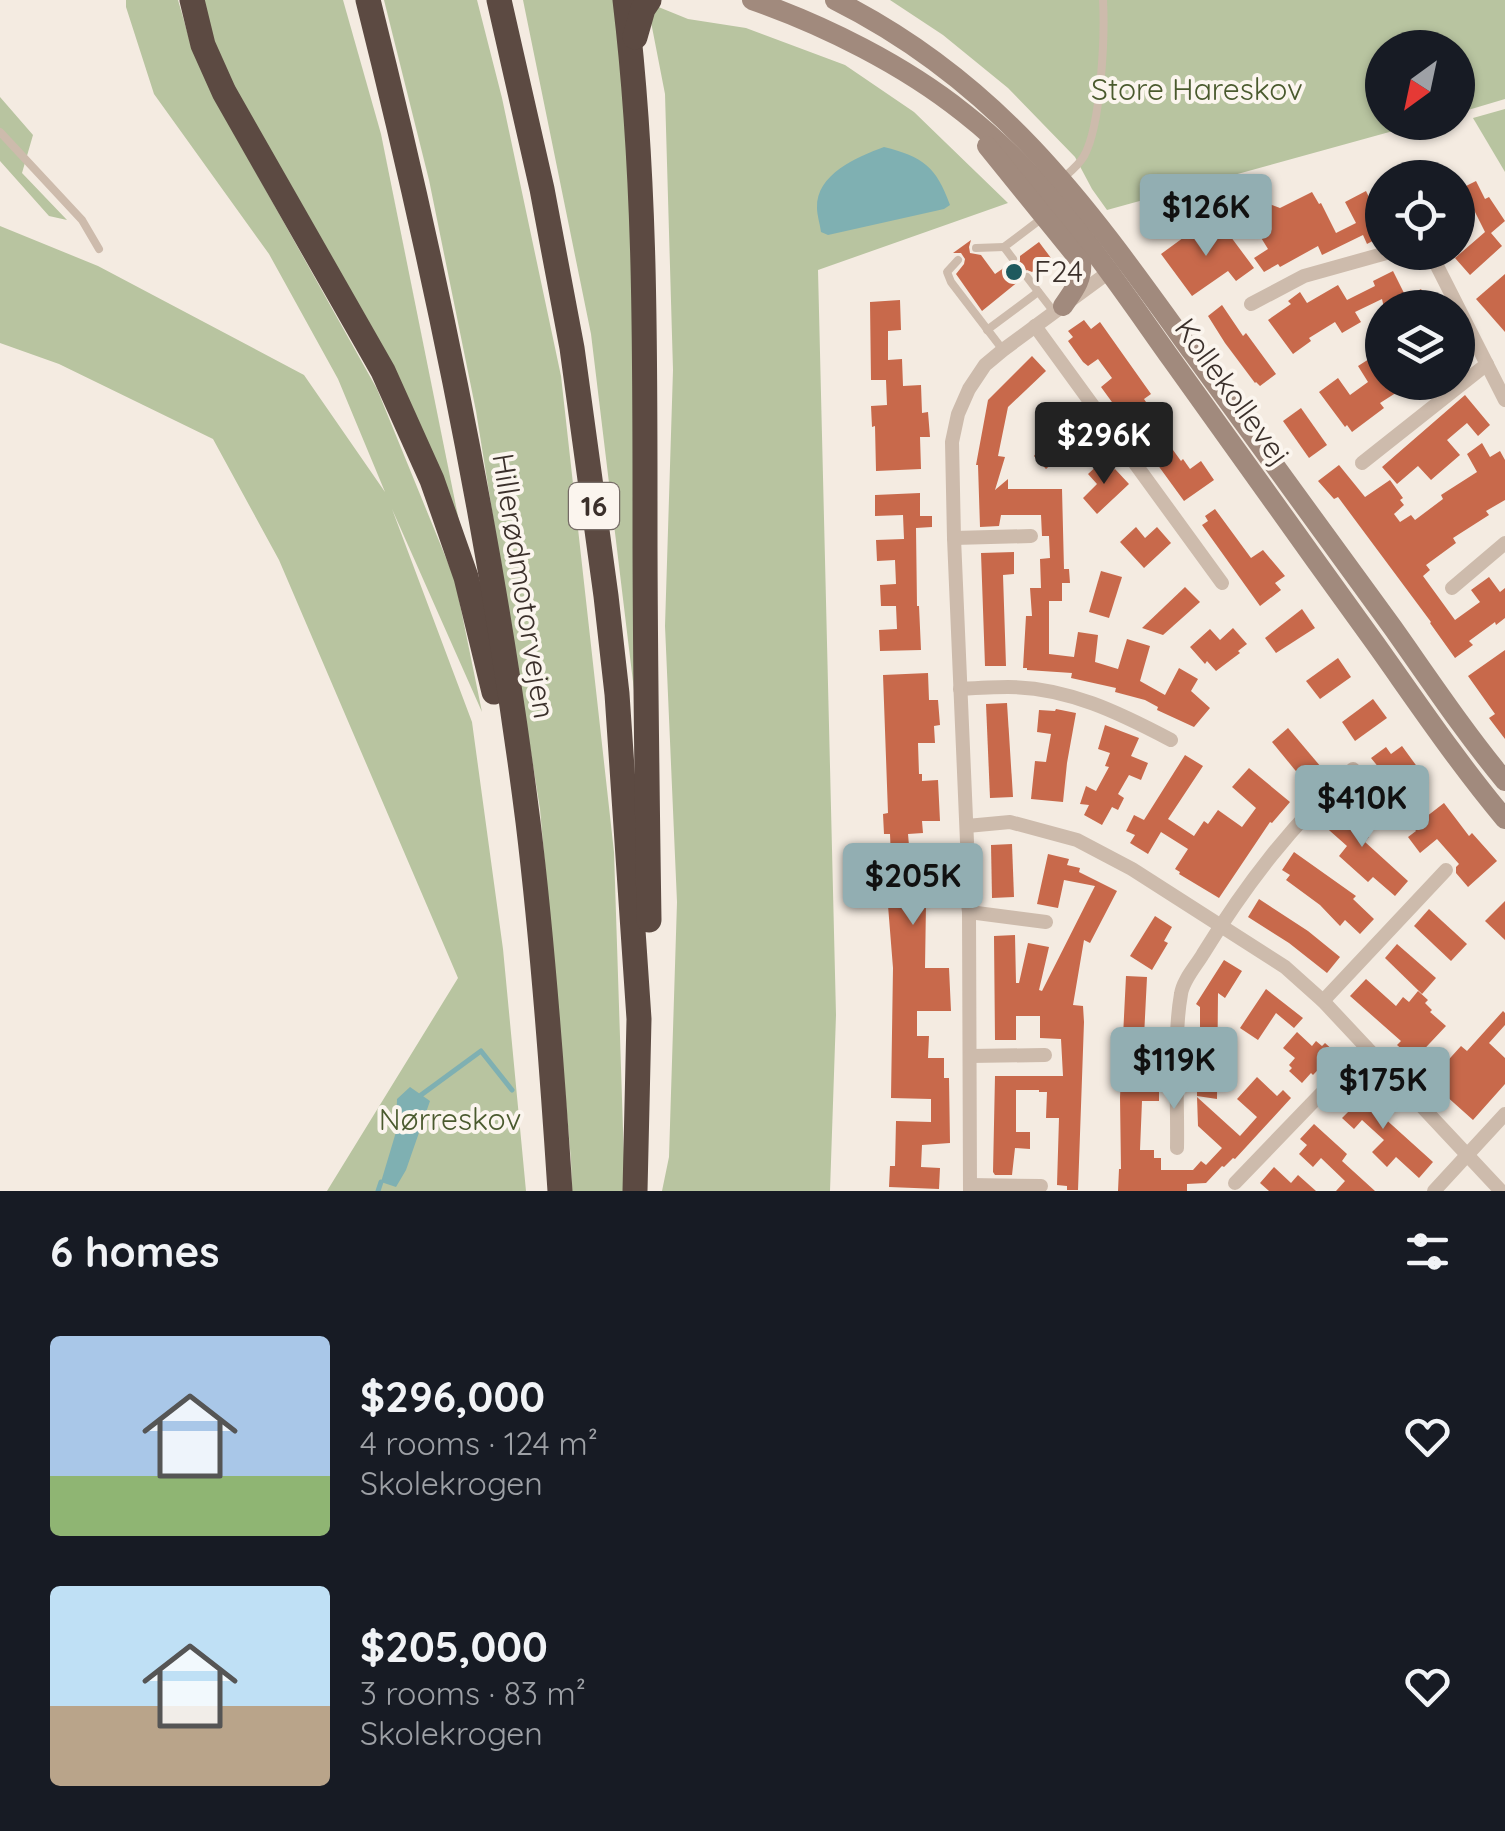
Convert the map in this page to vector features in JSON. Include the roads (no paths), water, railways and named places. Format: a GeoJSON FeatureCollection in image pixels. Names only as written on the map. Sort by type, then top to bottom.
{"type":"FeatureCollection","features":[{"type":"Feature","properties":{"kind":"highway"},"geometry":{"type":"LineString","coordinates":[[192,0],[203,45],[224,92],[383,371],[432,480],[466,577],[528,823]]}},
{"type":"Feature","properties":{"kind":"highway","name":"Hillerødmotorvejen"},"geometry":{"type":"LineString","coordinates":[[368,0],[447,339],[495,604],[528,823],[549,1020],[560,1191]]}},
{"type":"Feature","properties":{"kind":"highway","name":"16"},"geometry":{"type":"LineString","coordinates":[[499,0],[542,189],[572,348],[606,596],[620,732],[639,1019],[635,1191]]}},
{"type":"Feature","properties":{"kind":"highway"},"geometry":{"type":"LineString","coordinates":[[625,0],[641,222],[645,393],[649,924],[639,1019]]}},
{"type":"Feature","properties":{"kind":"highway"},"geometry":{"type":"LineString","coordinates":[[631,52],[649,0]]}},
{"type":"Feature","properties":{"kind":"street","name":"Kollekollevej"},"geometry":{"type":"LineString","coordinates":[[752,0],[829,31],[891,65],[963,112],[1030,174],[1117,266],[1505,781]]}},
{"type":"Feature","properties":{"kind":"street","name":"Kollekollevej"},"geometry":{"type":"LineString","coordinates":[[835,0],[930,56],[1006,120],[1062,178],[1117,266],[1424,711],[1505,819]]}},
{"type":"Feature","properties":{"kind":"street"},"geometry":{"type":"LineString","coordinates":[[963,112],[1081,262],[1078,283],[1058,309]]}},
{"type":"Feature","properties":{"kind":"street"},"geometry":{"type":"LineString","coordinates":[[1250,304],[1304,276],[1365,259]]}},
{"type":"Feature","properties":{"kind":"street"},"geometry":{"type":"LineString","coordinates":[[1117,266],[1003,350],[970,388],[958,414],[952,442],[954,538],[967,834],[1010,822],[1077,840],[1286,967],[1502,1191]]}},
{"type":"Feature","properties":{"kind":"street"},"geometry":{"type":"LineString","coordinates":[[1439,270],[1505,400]]}},
{"type":"Feature","properties":{"kind":"street"},"geometry":{"type":"LineString","coordinates":[[1035,326],[1222,583]]}},
{"type":"Feature","properties":{"kind":"street"},"geometry":{"type":"LineString","coordinates":[[1362,463],[1486,364]]}},
{"type":"Feature","properties":{"kind":"street"},"geometry":{"type":"LineString","coordinates":[[954,538],[1030,536]]}},
{"type":"Feature","properties":{"kind":"street"},"geometry":{"type":"LineString","coordinates":[[1452,588],[1505,543]]}},
{"type":"Feature","properties":{"kind":"street"},"geometry":{"type":"LineString","coordinates":[[960,689],[1010,687],[1068,695],[1118,713],[1171,740]]}},
{"type":"Feature","properties":{"kind":"street"},"geometry":{"type":"LineString","coordinates":[[1178,1148],[1181,990],[1270,854],[1353,769]]}},
{"type":"Feature","properties":{"kind":"street"},"geometry":{"type":"LineString","coordinates":[[1322,1001],[1446,870]]}},
{"type":"Feature","properties":{"kind":"street"},"geometry":{"type":"LineString","coordinates":[[966,888],[970,1188],[1041,1186]]}},
{"type":"Feature","properties":{"kind":"street"},"geometry":{"type":"LineString","coordinates":[[969,912],[1046,922]]}},
{"type":"Feature","properties":{"kind":"street"},"geometry":{"type":"LineString","coordinates":[[1235,1183],[1366,1047]]}},
{"type":"Feature","properties":{"kind":"street"},"geometry":{"type":"LineString","coordinates":[[970,1056],[1045,1055]]}},
{"type":"Feature","properties":{"kind":"street"},"geometry":{"type":"LineString","coordinates":[[1434,1191],[1505,1114]]}},
{"type":"Feature","properties":{"kind":"lane"},"geometry":{"type":"LineString","coordinates":[[1062,178],[1082,160],[1094,132],[1102,0]]}},
{"type":"Feature","properties":{"kind":"lane"},"geometry":{"type":"LineString","coordinates":[[0,132],[82,220],[98,248]]}},
{"type":"Feature","properties":{"kind":"lane"},"geometry":{"type":"LineString","coordinates":[[976,248],[1004,248],[1044,216]]}},
{"type":"Feature","properties":{"kind":"lane"},"geometry":{"type":"LineString","coordinates":[[1004,248],[1013,259]]}},
{"type":"Feature","properties":{"kind":"lane"},"geometry":{"type":"LineString","coordinates":[[958,260],[947,272],[950,282],[1003,350]]}},
{"type":"Feature","properties":{"kind":"lane"},"geometry":{"type":"LineString","coordinates":[[1027,277],[1058,309]]}},
{"type":"Feature","properties":{"kind":"lane"},"geometry":{"type":"LineString","coordinates":[[986,330],[1038,292]]}},
{"type":"Feature","properties":{"kind":"water"},"geometry":{"type":"Polygon","coordinates":[[[884,147],[926,165],[950,205],[828,235],[821,232],[817,208],[823,186],[840,168],[884,147]]]}},
{"type":"Feature","properties":{"kind":"water"},"geometry":{"type":"Polygon","coordinates":[[[410,1087],[430,1101],[406,1170],[396,1187],[381,1182],[396,1132],[397,1099],[410,1087]]]}},
{"type":"Feature","properties":{"kind":"waterway"},"geometry":{"type":"LineString","coordinates":[[421,1095],[481,1051],[512,1090]]}},
{"type":"Feature","properties":{"kind":"waterway"},"geometry":{"type":"LineString","coordinates":[[378,1191],[381,1182]]}},
{"type":"Feature","properties":{"kind":"place","name":"F24"},"geometry":{"type":"Point","coordinates":[1014,272]}},
{"type":"Feature","properties":{"kind":"park label","name":"Store Hareskov"},"geometry":{"type":"Point","coordinates":[1197,90]}},
{"type":"Feature","properties":{"kind":"park label","name":"Nørreskov"},"geometry":{"type":"Point","coordinates":[450,1120]}}]}
